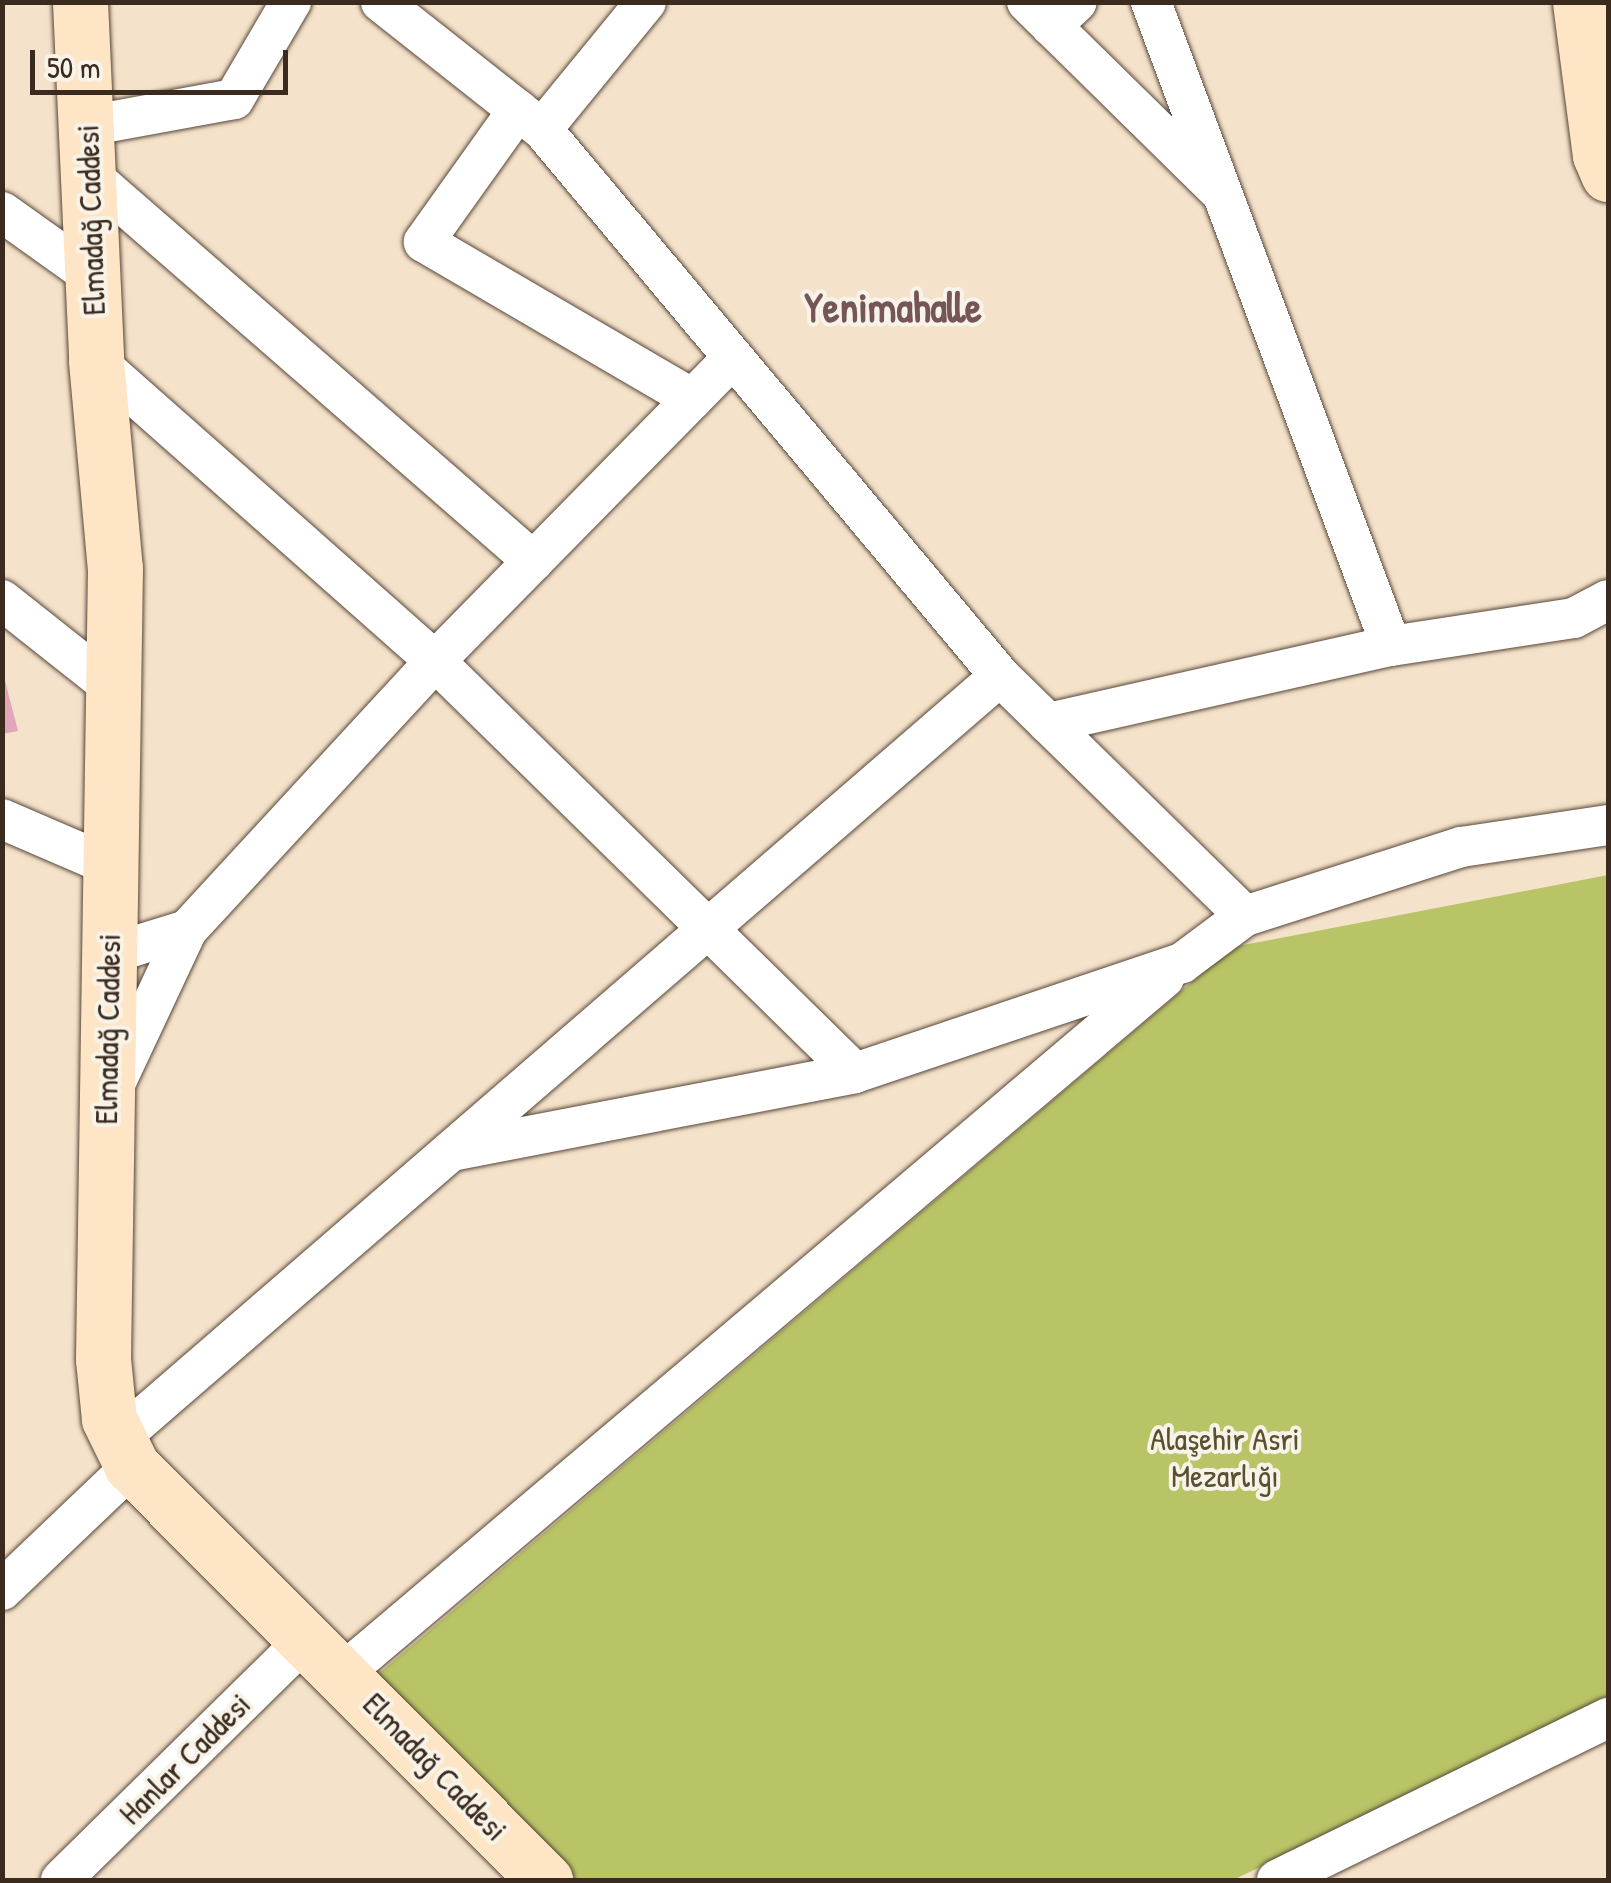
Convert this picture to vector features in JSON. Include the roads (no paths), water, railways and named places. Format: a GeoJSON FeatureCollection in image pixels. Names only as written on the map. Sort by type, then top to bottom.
{"type":"FeatureCollection","features":[{"type":"Feature","properties":{"kind":"street","name":"Elmadağ Caddesi"},"geometry":{"type":"LineString","coordinates":[[80,2],[96,361],[115,568],[103,1359],[109,1419],[125,1453],[325,1655],[524,1873]]}},
{"type":"Feature","properties":{"kind":"street"},"geometry":{"type":"LineString","coordinates":[[290,2],[234,99],[89,150],[533,562]]}},
{"type":"Feature","properties":{"kind":"street"},"geometry":{"type":"LineString","coordinates":[[381,2],[530,120],[1000,676],[1245,916]]}},
{"type":"Feature","properties":{"kind":"street"},"geometry":{"type":"LineString","coordinates":[[646,2],[530,120],[424,242],[693,399]]}},
{"type":"Feature","properties":{"kind":"street"},"geometry":{"type":"LineString","coordinates":[[1151,2],[1391,646]]}},
{"type":"Feature","properties":{"kind":"street"},"geometry":{"type":"LineString","coordinates":[[1580,2],[1608,174]]}},
{"type":"Feature","properties":{"kind":"street"},"geometry":{"type":"LineString","coordinates":[[1052,10],[1226,198]]}},
{"type":"Feature","properties":{"kind":"street"},"geometry":{"type":"LineString","coordinates":[[2,212],[94,277]]}},
{"type":"Feature","properties":{"kind":"street"},"geometry":{"type":"LineString","coordinates":[[108,1101],[186,930],[435,661],[733,358]]}},
{"type":"Feature","properties":{"kind":"street"},"geometry":{"type":"LineString","coordinates":[[96,361],[435,661],[855,1073]]}},
{"type":"Feature","properties":{"kind":"street"},"geometry":{"type":"LineString","coordinates":[[2,600],[113,688]]}},
{"type":"Feature","properties":{"kind":"street"},"geometry":{"type":"LineString","coordinates":[[1048,723],[1391,646],[1574,618],[1608,600]]}},
{"type":"Feature","properties":{"kind":"street"},"geometry":{"type":"LineString","coordinates":[[2,1590],[125,1453],[451,1152],[1000,676]]}},
{"type":"Feature","properties":{"kind":"street"},"geometry":{"type":"LineString","coordinates":[[2,819],[110,865]]}},
{"type":"Feature","properties":{"kind":"street"},"geometry":{"type":"LineString","coordinates":[[451,1152],[855,1073],[1182,963],[1245,916],[1461,847],[1608,825]]}},
{"type":"Feature","properties":{"kind":"street"},"geometry":{"type":"LineString","coordinates":[[109,954],[186,930]]}},
{"type":"Feature","properties":{"kind":"street","name":"Hanlar Caddesi"},"geometry":{"type":"LineString","coordinates":[[61,1880],[325,1655],[1182,963]]}},
{"type":"Feature","properties":{"kind":"street"},"geometry":{"type":"LineString","coordinates":[[1277,1880],[1608,1718]]}},
{"type":"Feature","properties":{"kind":"district","name":"Yenimahalle"},"geometry":{"type":"Point","coordinates":[893,307]}},
{"type":"Feature","properties":{"kind":"park label","name":"Alaşehir Asri Mezarlığı"},"geometry":{"type":"Point","coordinates":[1225,1458]}}]}
